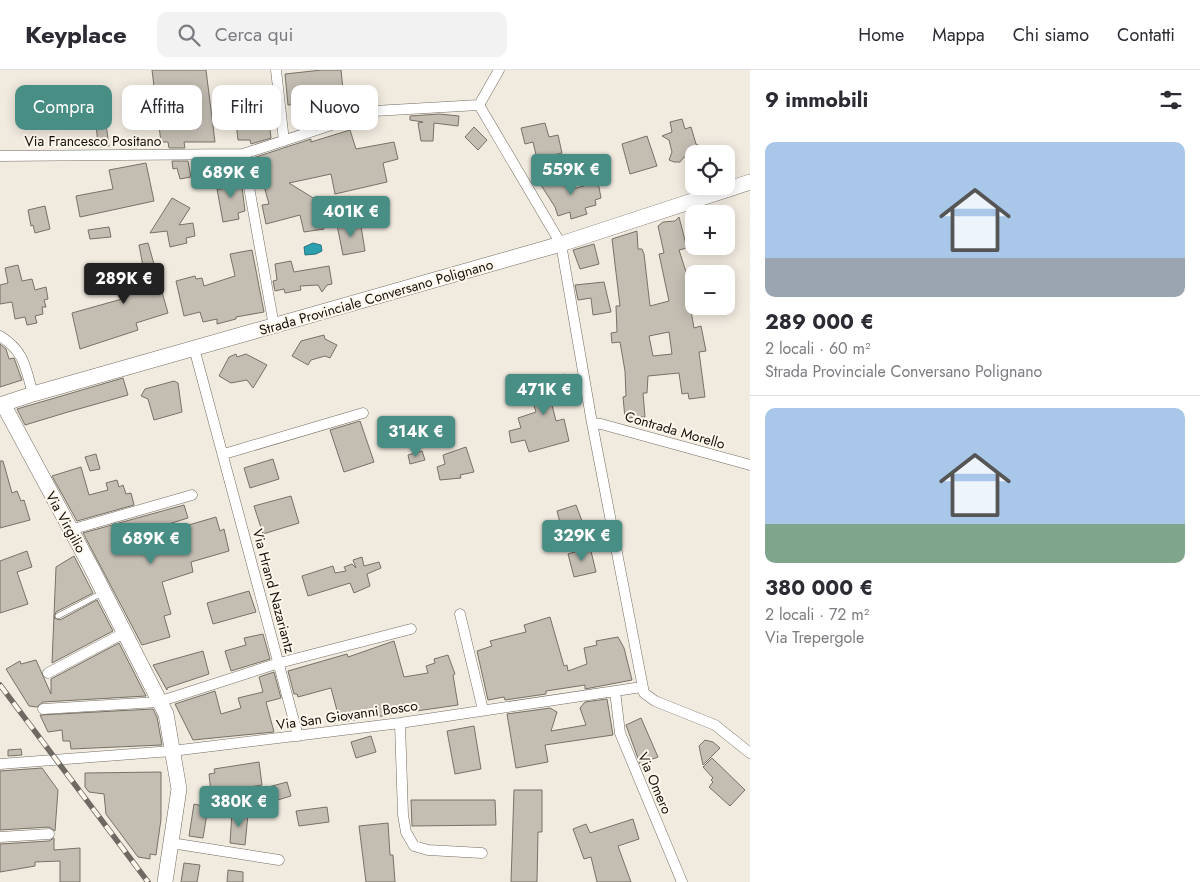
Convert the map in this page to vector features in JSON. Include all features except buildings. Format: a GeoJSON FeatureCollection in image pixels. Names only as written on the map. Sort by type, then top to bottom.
{"type":"FeatureCollection","features":[{"type":"Feature","properties":{"kind":"main road","name":"Strada Provinciale Conversano Polignano"},"geometry":{"type":"LineString","coordinates":[[1,405],[33,394],[561,244],[750,182]]}},
{"type":"Feature","properties":{"kind":"main road","name":"Via Virgilio"},"geometry":{"type":"LineString","coordinates":[[1,405],[70,530],[158,702],[166,714],[179,789],[165,882]]}},
{"type":"Feature","properties":{"kind":"street"},"geometry":{"type":"LineString","coordinates":[[276,70],[284,141]]}},
{"type":"Feature","properties":{"kind":"street"},"geometry":{"type":"LineString","coordinates":[[499,70],[479,105],[561,244],[592,423],[644,693],[655,701],[715,725],[750,753]]}},
{"type":"Feature","properties":{"kind":"street","name":"Via Francesco Positano"},"geometry":{"type":"LineString","coordinates":[[0,156],[243,154],[374,111],[479,105]]}},
{"type":"Feature","properties":{"kind":"street"},"geometry":{"type":"LineString","coordinates":[[243,154],[274,326]]}},
{"type":"Feature","properties":{"kind":"street"},"geometry":{"type":"LineString","coordinates":[[0,336],[15,346],[22,355],[33,394]]}},
{"type":"Feature","properties":{"kind":"street","name":"Via Hrand Nazariantz"},"geometry":{"type":"LineString","coordinates":[[194,348],[224,454],[298,736]]}},
{"type":"Feature","properties":{"kind":"street"},"geometry":{"type":"LineString","coordinates":[[224,454],[363,413]]}},
{"type":"Feature","properties":{"kind":"street","name":"Contrada Morello"},"geometry":{"type":"LineString","coordinates":[[592,423],[750,465]]}},
{"type":"Feature","properties":{"kind":"street"},"geometry":{"type":"LineString","coordinates":[[70,530],[192,495]]}},
{"type":"Feature","properties":{"kind":"street"},"geometry":{"type":"LineString","coordinates":[[460,614],[483,710]]}},
{"type":"Feature","properties":{"kind":"street"},"geometry":{"type":"LineString","coordinates":[[43,709],[158,702],[278,663],[411,629]]}},
{"type":"Feature","properties":{"kind":"street"},"geometry":{"type":"LineString","coordinates":[[48,673],[124,633]]}},
{"type":"Feature","properties":{"kind":"street","name":"Via San Giovanni Bosco"},"geometry":{"type":"LineString","coordinates":[[0,764],[172,751],[298,736],[400,723],[642,687]]}},
{"type":"Feature","properties":{"kind":"street","name":"Via Omero"},"geometry":{"type":"LineString","coordinates":[[615,691],[620,733],[682,882]]}},
{"type":"Feature","properties":{"kind":"street"},"geometry":{"type":"LineString","coordinates":[[400,723],[404,815],[406,832],[414,846],[428,850],[482,853]]}},
{"type":"Feature","properties":{"kind":"street"},"geometry":{"type":"LineString","coordinates":[[0,837],[49,834]]}},
{"type":"Feature","properties":{"kind":"street"},"geometry":{"type":"LineString","coordinates":[[171,843],[279,860]]}},
{"type":"Feature","properties":{"kind":"lane"},"geometry":{"type":"LineString","coordinates":[[58,616],[103,592]]}},
{"type":"Feature","properties":{"kind":"water"},"geometry":{"type":"Polygon","coordinates":[[[313,243],[321,245],[322,251],[316,254],[305,255],[304,247],[313,243]]]}},
{"type":"Feature","properties":{"kind":"railway"},"geometry":{"type":"LineString","coordinates":[[0,685],[148,882]]}}]}
